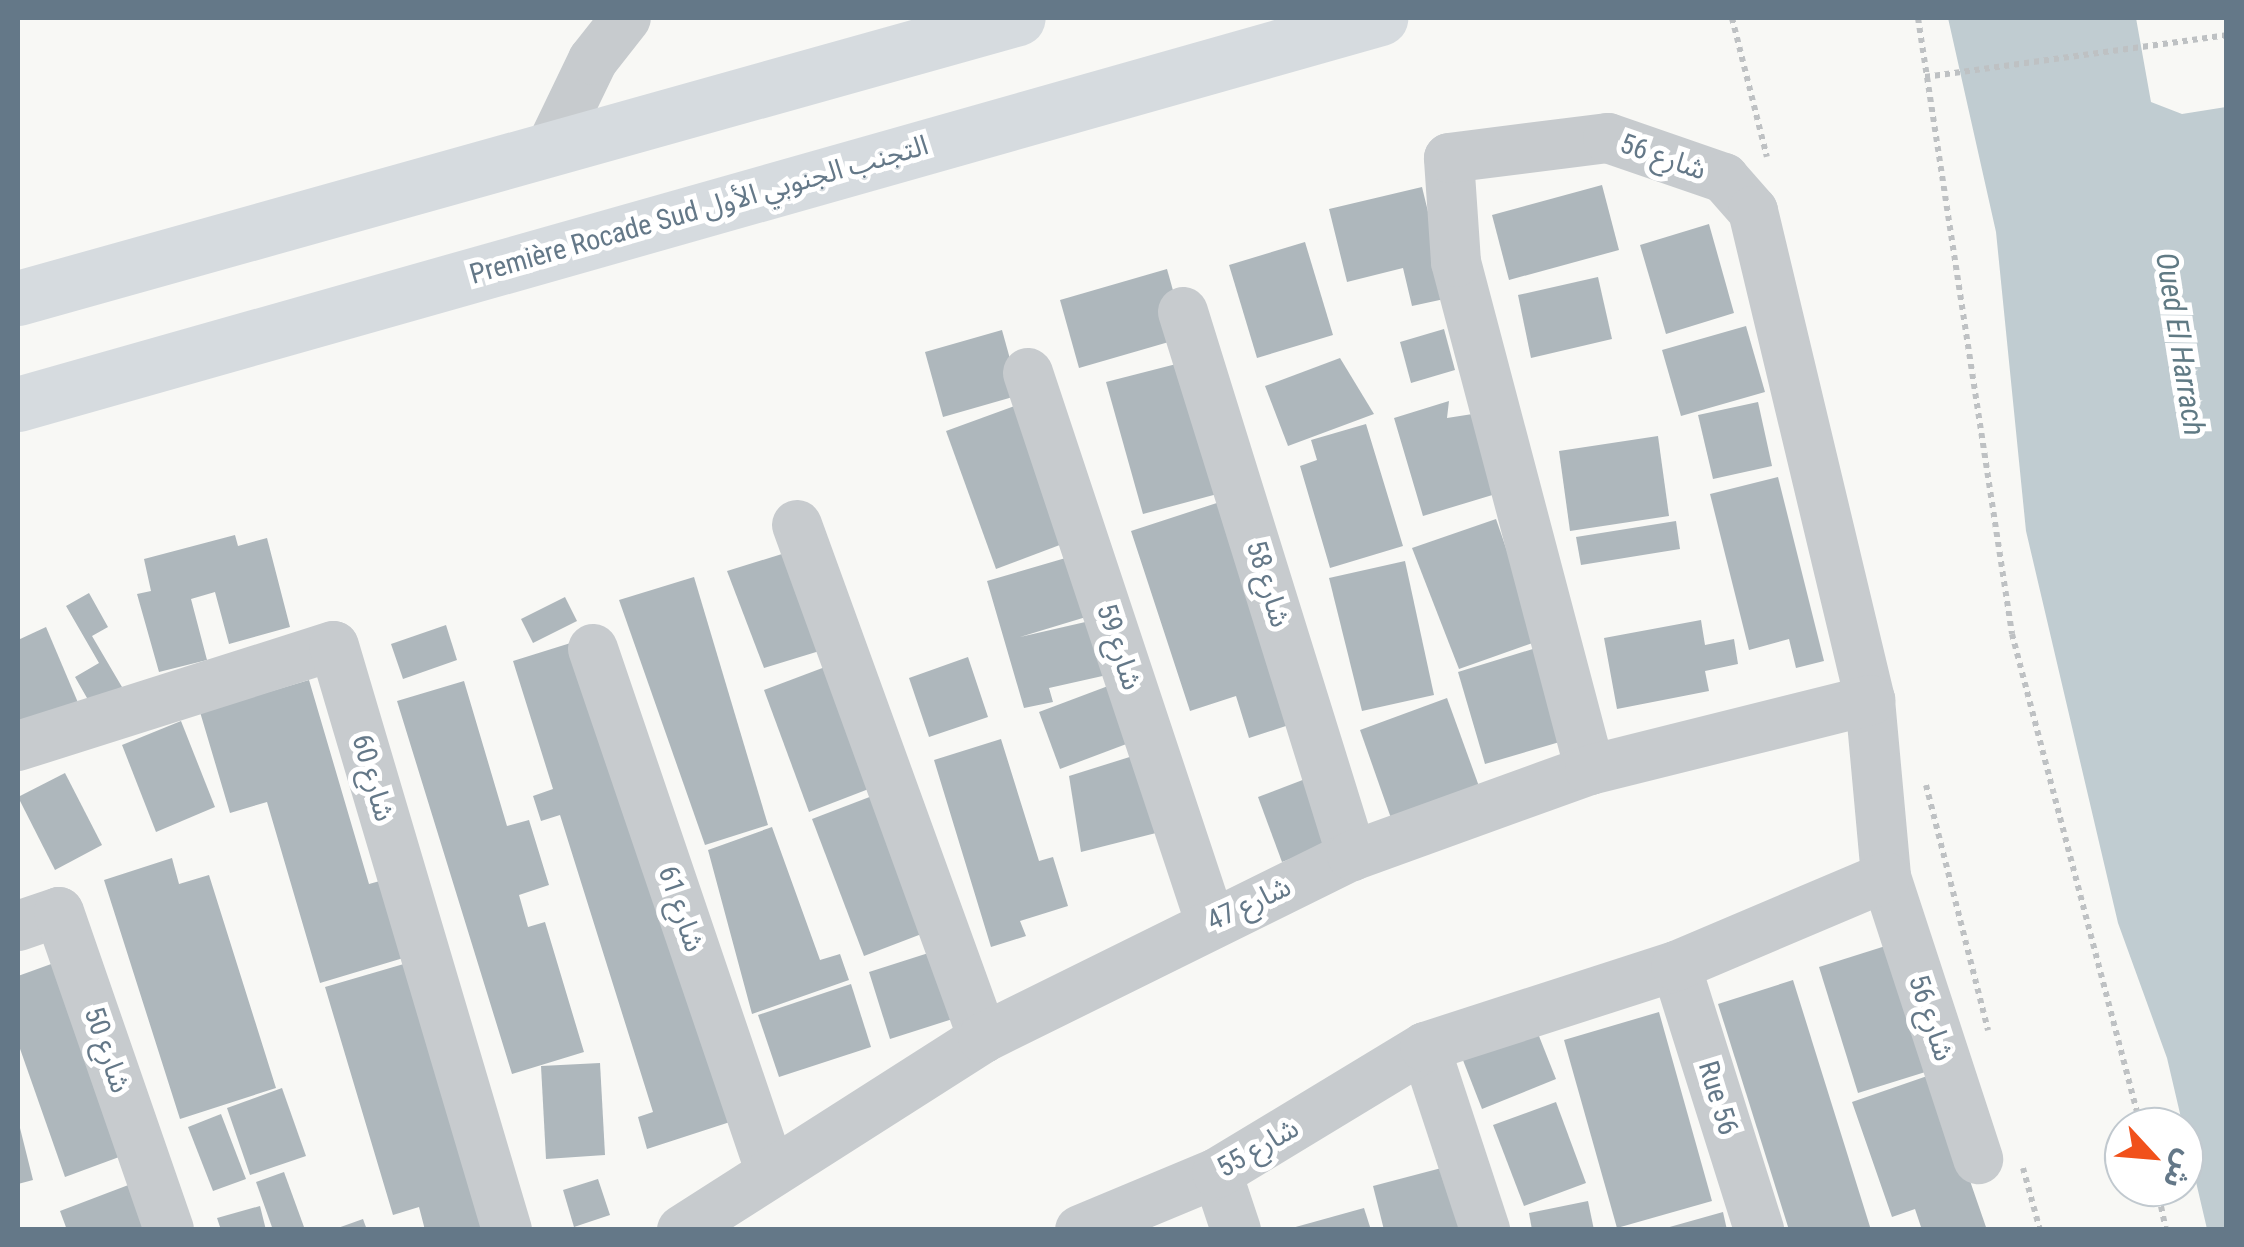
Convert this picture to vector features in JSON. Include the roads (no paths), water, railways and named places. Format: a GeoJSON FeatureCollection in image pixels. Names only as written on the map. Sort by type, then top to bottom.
{"type":"FeatureCollection","features":[{"type":"Feature","properties":{"kind":"highway"},"geometry":{"type":"LineString","coordinates":[[18,298],[554,143],[1018,18]]}},
{"type":"Feature","properties":{"kind":"highway","name":"Première Rocade Sud التجنب الجنوبي الأول"},"geometry":{"type":"LineString","coordinates":[[18,404],[1380,18]]}},
{"type":"Feature","properties":{"kind":"street"},"geometry":{"type":"LineString","coordinates":[[554,143],[593,60],[626,18]]}},
{"type":"Feature","properties":{"kind":"street","name":"شارع 56"},"geometry":{"type":"LineString","coordinates":[[1590,770],[1456,262],[1449,158],[1608,138],[1724,178],[1753,211],[1870,700],[1886,876],[1978,1159]]}},
{"type":"Feature","properties":{"kind":"street","name":"شارع 58"},"geometry":{"type":"LineString","coordinates":[[1183,312],[1352,856]]}},
{"type":"Feature","properties":{"kind":"street","name":"شارع 59"},"geometry":{"type":"LineString","coordinates":[[1028,374],[1210,921]]}},
{"type":"Feature","properties":{"kind":"street"},"geometry":{"type":"LineString","coordinates":[[798,525],[983,1038]]}},
{"type":"Feature","properties":{"kind":"street","name":"شارع 60"},"geometry":{"type":"LineString","coordinates":[[18,746],[334,646],[507,1230]]}},
{"type":"Feature","properties":{"kind":"street","name":"شارع 61"},"geometry":{"type":"LineString","coordinates":[[593,649],[770,1170]]}},
{"type":"Feature","properties":{"kind":"street","name":"شارع 47"},"geometry":{"type":"LineString","coordinates":[[682,1230],[770,1170],[983,1038],[1210,921],[1352,856],[1590,770],[1870,700]]}},
{"type":"Feature","properties":{"kind":"street"},"geometry":{"type":"LineString","coordinates":[[1676,966],[1886,876]]}},
{"type":"Feature","properties":{"kind":"street","name":"شارع 50"},"geometry":{"type":"LineString","coordinates":[[18,926],[59,912],[170,1230]]}},
{"type":"Feature","properties":{"kind":"street","name":"شارع 55"},"geometry":{"type":"LineString","coordinates":[[1080,1230],[1217,1173],[1425,1047],[1676,966]]}},
{"type":"Feature","properties":{"kind":"street","name":"Rue 56"},"geometry":{"type":"LineString","coordinates":[[1676,966],[1759,1230]]}},
{"type":"Feature","properties":{"kind":"street"},"geometry":{"type":"LineString","coordinates":[[1425,1047],[1484,1230]]}},
{"type":"Feature","properties":{"kind":"street"},"geometry":{"type":"LineString","coordinates":[[1217,1173],[1236,1230]]}},
{"type":"Feature","properties":{"kind":"water","name":"Oued El Harrach"},"geometry":{"type":"Polygon","coordinates":[[[1948,18],[2136,18],[2151,102],[2182,114],[2226,107],[2226,1229],[2207,1229],[2202,1207],[2204,1107],[2178,1107],[2167,1058],[2118,923],[2026,531],[1996,232],[1948,18]]]}}]}
